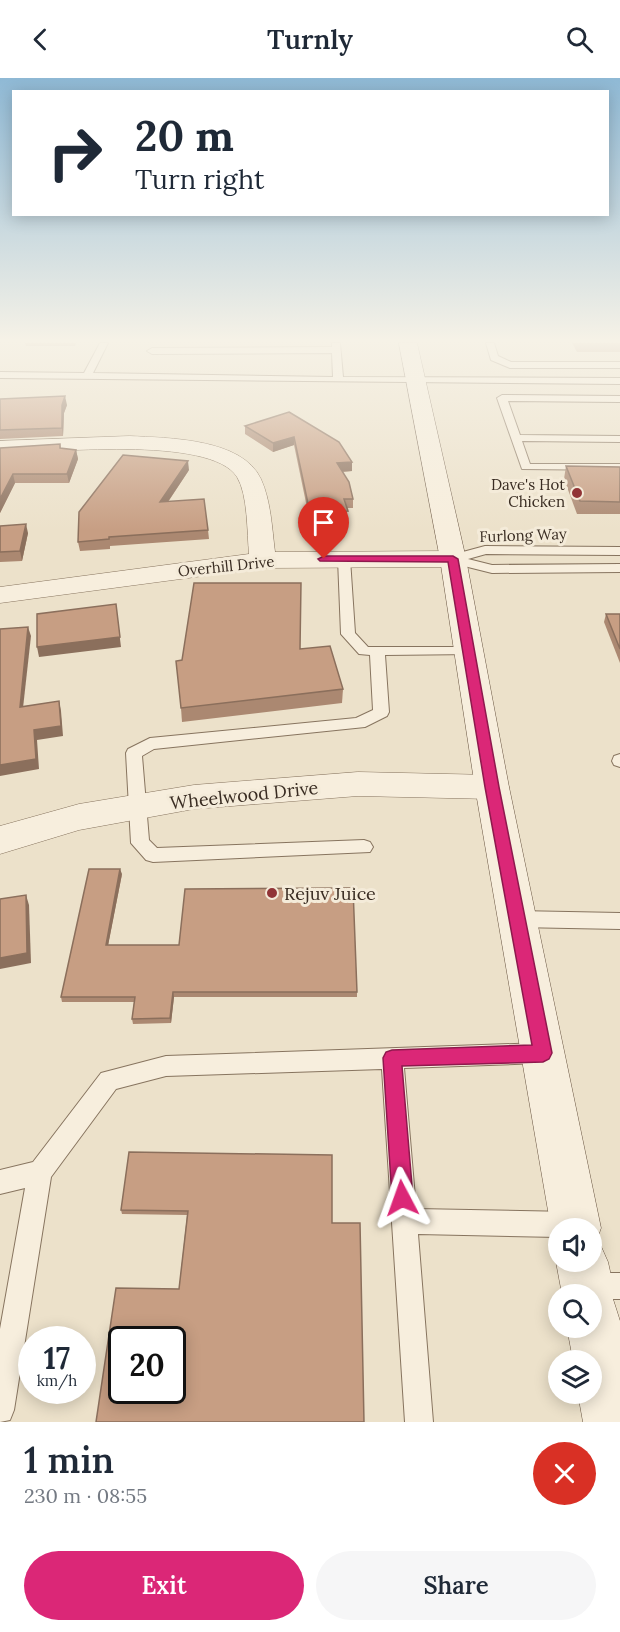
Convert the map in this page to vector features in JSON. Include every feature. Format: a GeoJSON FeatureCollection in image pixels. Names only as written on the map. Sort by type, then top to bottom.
{"type":"FeatureCollection","features":[{"type":"Feature","properties":{"kind":"street"},"geometry":{"type":"LineString","coordinates":[[421,406],[453,559],[517,919],[577,1218]]}},
{"type":"Feature","properties":{"kind":"street"},"geometry":{"type":"LineString","coordinates":[[0,448],[178,444],[208,450],[226,457],[246,472],[255,497],[263,560]]}},
{"type":"Feature","properties":{"kind":"street","name":"Overhill Drive"},"geometry":{"type":"LineString","coordinates":[[0,595],[263,560],[453,559]]}},
{"type":"Feature","properties":{"kind":"street","name":"Wheelwood Drive"},"geometry":{"type":"LineString","coordinates":[[0,840],[80,817],[194,797],[358,784],[492,787]]}},
{"type":"Feature","properties":{"kind":"street"},"geometry":{"type":"LineString","coordinates":[[588,1272],[612,1422]]}},
{"type":"Feature","properties":{"kind":"lane"},"geometry":{"type":"LineString","coordinates":[[504,406],[526,467],[620,467]]}},
{"type":"Feature","properties":{"kind":"lane"},"geometry":{"type":"LineString","coordinates":[[588,406],[620,406]]}},
{"type":"Feature","properties":{"kind":"lane"},"geometry":{"type":"LineString","coordinates":[[516,438],[620,439]]}},
{"type":"Feature","properties":{"kind":"lane"},"geometry":{"type":"LineString","coordinates":[[529,476],[620,475]]}},
{"type":"Feature","properties":{"kind":"lane","name":"Furlong Way"},"geometry":{"type":"LineString","coordinates":[[453,559],[485,550],[620,551]]}},
{"type":"Feature","properties":{"kind":"lane"},"geometry":{"type":"LineString","coordinates":[[344,559],[348,634],[364,651],[469,651]]}},
{"type":"Feature","properties":{"kind":"lane","name":"Furlong Way"},"geometry":{"type":"LineString","coordinates":[[453,559],[492,569],[620,568]]}},
{"type":"Feature","properties":{"kind":"lane"},"geometry":{"type":"LineString","coordinates":[[364,847],[153,855],[140,843],[134,753],[150,744],[359,723],[381,712],[377,651]]}},
{"type":"Feature","properties":{"kind":"lane"},"geometry":{"type":"LineString","coordinates":[[517,919],[620,921]]}},
{"type":"Feature","properties":{"kind":"lane"},"geometry":{"type":"LineString","coordinates":[[0,1410],[40,1172],[109,1080],[166,1066],[543,1053]]}},
{"type":"Feature","properties":{"kind":"lane"},"geometry":{"type":"LineString","coordinates":[[392,1058],[418,1422]]}},
{"type":"Feature","properties":{"kind":"lane"},"geometry":{"type":"LineString","coordinates":[[0,1182],[40,1172]]}},
{"type":"Feature","properties":{"kind":"lane"},"geometry":{"type":"LineString","coordinates":[[404,1221],[548,1259]]}},
{"type":"Feature","properties":{"kind":"building"},"geometry":{"type":"Polygon","coordinates":[[[0,406],[62,406],[62,428],[0,430],[0,406]]]}},
{"type":"Feature","properties":{"kind":"building"},"geometry":{"type":"Polygon","coordinates":[[[289,412],[339,442],[352,462],[337,463],[349,482],[353,499],[344,499],[348,511],[310,513],[294,437],[273,443],[245,426],[289,412]]]}},
{"type":"Feature","properties":{"kind":"building"},"geometry":{"type":"Polygon","coordinates":[[[60,444],[60,448],[76,450],[67,474],[13,474],[0,499],[0,448],[60,444]]]}},
{"type":"Feature","properties":{"kind":"building"},"geometry":{"type":"Polygon","coordinates":[[[123,455],[188,461],[160,502],[204,499],[208,530],[109,537],[109,539],[78,542],[79,512],[123,455]]]}},
{"type":"Feature","properties":{"kind":"building"},"geometry":{"type":"Polygon","coordinates":[[[566,466],[620,467],[620,502],[580,501],[566,466]]]}},
{"type":"Feature","properties":{"kind":"building"},"geometry":{"type":"Polygon","coordinates":[[[26,524],[20,551],[0,552],[0,526],[26,524]]]}},
{"type":"Feature","properties":{"kind":"building"},"geometry":{"type":"Polygon","coordinates":[[[194,583],[301,583],[300,649],[330,646],[343,689],[181,708],[176,661],[182,660],[194,583]]]}},
{"type":"Feature","properties":{"kind":"building"},"geometry":{"type":"Polygon","coordinates":[[[116,604],[120,637],[37,647],[37,614],[116,604]]]}},
{"type":"Feature","properties":{"kind":"building"},"geometry":{"type":"Polygon","coordinates":[[[606,614],[620,614],[620,649],[606,614]]]}},
{"type":"Feature","properties":{"kind":"building"},"geometry":{"type":"Polygon","coordinates":[[[28,627],[20,707],[59,701],[61,726],[34,730],[36,759],[0,765],[0,629],[28,627]]]}},
{"type":"Feature","properties":{"kind":"building"},"geometry":{"type":"Polygon","coordinates":[[[89,869],[120,869],[106,945],[179,945],[185,889],[353,888],[357,992],[173,992],[170,1018],[132,1019],[135,997],[61,997],[89,869]]]}},
{"type":"Feature","properties":{"kind":"building"},"geometry":{"type":"Polygon","coordinates":[[[26,895],[27,953],[0,958],[0,899],[26,895]]]}},
{"type":"Feature","properties":{"kind":"building"},"geometry":{"type":"Polygon","coordinates":[[[129,1152],[332,1155],[332,1223],[360,1223],[364,1422],[96,1422],[108,1342],[108,1404],[186,1404],[186,1326],[110,1326],[116,1288],[179,1289],[188,1211],[121,1210],[129,1152]]]}},
{"type":"Feature","properties":{"kind":"place","name":"Dave's Hot Chicken"},"geometry":{"type":"Point","coordinates":[577,493]}},
{"type":"Feature","properties":{"kind":"place","name":"Rejuv Juice"},"geometry":{"type":"Point","coordinates":[272,893]}},
{"type":"Feature","properties":{"kind":"route"},"geometry":{"type":"LineString","coordinates":[[324,559],[453,559],[492,787],[543,1053],[392,1058],[402,1198]]}}]}
